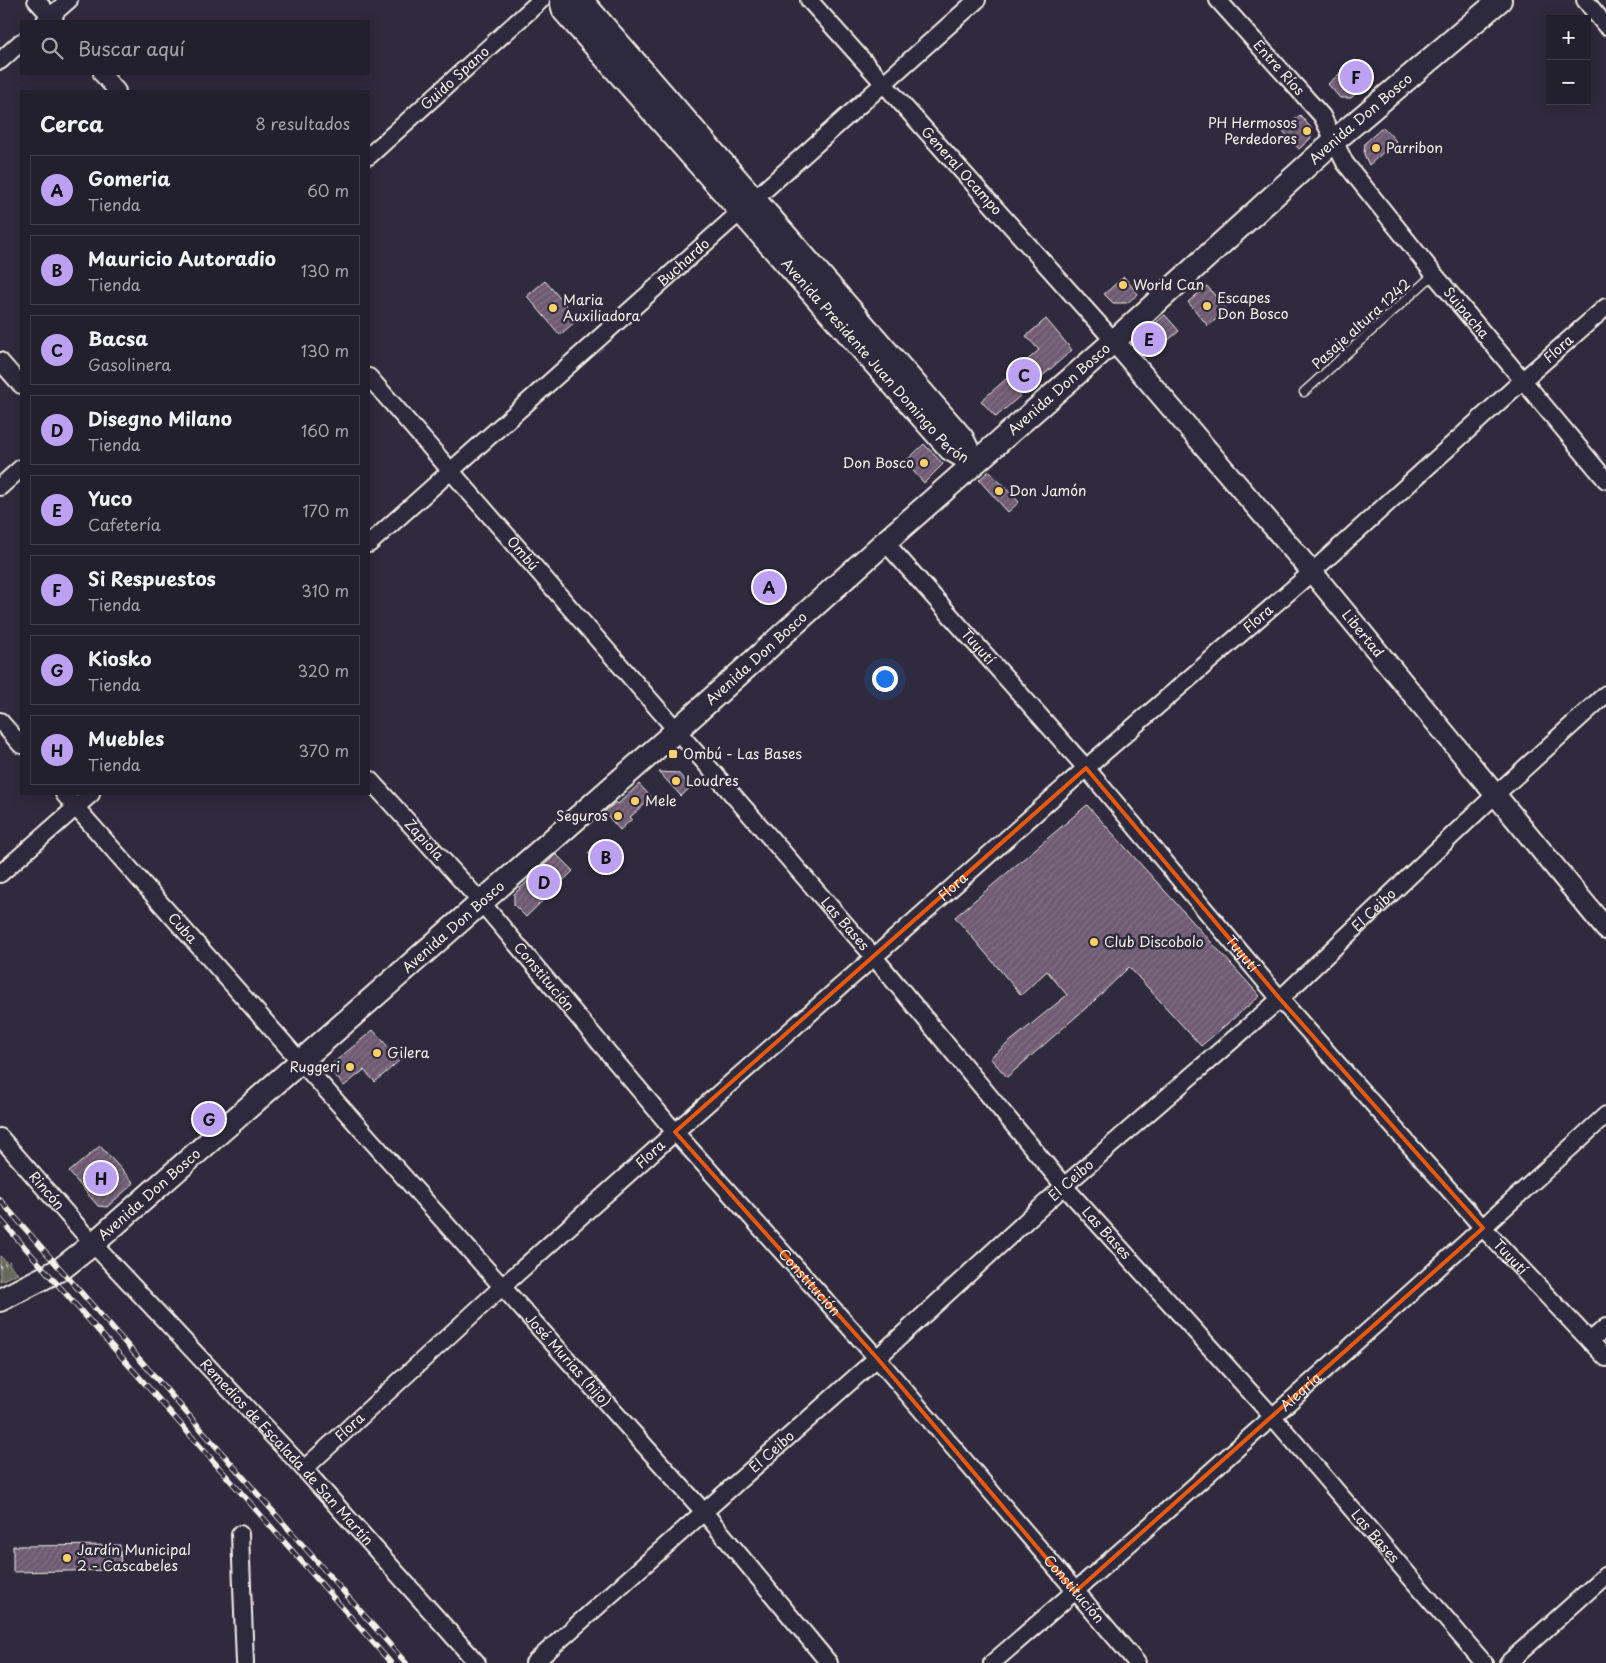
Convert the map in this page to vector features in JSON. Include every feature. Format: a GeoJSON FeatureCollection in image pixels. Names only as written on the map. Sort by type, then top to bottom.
{"type":"FeatureCollection","features":[{"type":"Feature","properties":{"kind":"main road","name":"Avenida Presidente Juan Domingo Perón"},"geometry":{"type":"LineString","coordinates":[[561,0],[564,11],[748,205],[962,438],[974,463]]}},
{"type":"Feature","properties":{"kind":"main road","name":"Avenida Presidente Juan Domingo Perón"},"geometry":{"type":"LineString","coordinates":[[581,0],[748,205]]}},
{"type":"Feature","properties":{"kind":"main road","name":"Avenida Don Bosco"},"geometry":{"type":"LineString","coordinates":[[0,1300],[55,1272],[93,1244],[676,731],[974,463],[1114,341],[1334,141],[1500,0]]}},
{"type":"Feature","properties":{"kind":"street"},"geometry":{"type":"LineString","coordinates":[[36,0],[50,20],[69,0]]}},
{"type":"Feature","properties":{"kind":"street","name":"Guido Spano"},"geometry":{"type":"LineString","coordinates":[[370,155],[541,0]]}},
{"type":"Feature","properties":{"kind":"street","name":"General Ocampo"},"geometry":{"type":"LineString","coordinates":[[809,0],[1114,341]]}},
{"type":"Feature","properties":{"kind":"street","name":"Buchardo"},"geometry":{"type":"LineString","coordinates":[[370,543],[449,470],[977,0]]}},
{"type":"Feature","properties":{"kind":"street","name":"Entre Ríos"},"geometry":{"type":"LineString","coordinates":[[1218,0],[1322,116],[1334,141]]}},
{"type":"Feature","properties":{"kind":"street"},"geometry":{"type":"LineString","coordinates":[[1585,0],[1606,26]]}},
{"type":"Feature","properties":{"kind":"street"},"geometry":{"type":"LineString","coordinates":[[0,61],[20,43]]}},
{"type":"Feature","properties":{"kind":"street"},"geometry":{"type":"LineString","coordinates":[[103,75],[117,90]]}},
{"type":"Feature","properties":{"kind":"street","name":"Suipacha"},"geometry":{"type":"LineString","coordinates":[[1334,141],[1345,163],[1434,274],[1606,480]]}},
{"type":"Feature","properties":{"kind":"street","name":"Flora"},"geometry":{"type":"LineString","coordinates":[[304,1469],[503,1286],[675,1132],[1086,768],[1312,572],[1606,307]]}},
{"type":"Feature","properties":{"kind":"street","name":"Libertad"},"geometry":{"type":"LineString","coordinates":[[1114,341],[1312,572],[1606,929]]}},
{"type":"Feature","properties":{"kind":"street"},"geometry":{"type":"LineString","coordinates":[[0,361],[20,384]]}},
{"type":"Feature","properties":{"kind":"street","name":"Ombú"},"geometry":{"type":"LineString","coordinates":[[370,378],[676,731]]}},
{"type":"Feature","properties":{"kind":"street"},"geometry":{"type":"LineString","coordinates":[[0,487],[20,469]]}},
{"type":"Feature","properties":{"kind":"street","name":"Tuyutí"},"geometry":{"type":"LineString","coordinates":[[886,542],[1086,768],[1280,999],[1483,1228],[1606,1358]]}},
{"type":"Feature","properties":{"kind":"street","name":"El Ceibo"},"geometry":{"type":"LineString","coordinates":[[534,1663],[877,1358],[1064,1186],[1280,999],[1495,795],[1606,694]]}},
{"type":"Feature","properties":{"kind":"street"},"geometry":{"type":"LineString","coordinates":[[0,721],[20,745]]}},
{"type":"Feature","properties":{"kind":"street","name":"Las Bases"},"geometry":{"type":"LineString","coordinates":[[676,731],[874,957],[1064,1186],[1272,1416],[1484,1663]]}},
{"type":"Feature","properties":{"kind":"street","name":"Zapiola"},"geometry":{"type":"LineString","coordinates":[[370,780],[481,902]]}},
{"type":"Feature","properties":{"kind":"street","name":"Cuba"},"geometry":{"type":"LineString","coordinates":[[65,795],[300,1061]]}},
{"type":"Feature","properties":{"kind":"street"},"geometry":{"type":"LineString","coordinates":[[0,874],[89,795]]}},
{"type":"Feature","properties":{"kind":"street","name":"Constitución"},"geometry":{"type":"LineString","coordinates":[[481,902],[675,1132],[877,1358],[1137,1663]]}},
{"type":"Feature","properties":{"kind":"street","name":"José Murias (hijo)"},"geometry":{"type":"LineString","coordinates":[[300,1061],[704,1512],[829,1663]]}},
{"type":"Feature","properties":{"kind":"street","name":"Alegría"},"geometry":{"type":"LineString","coordinates":[[992,1663],[1075,1592],[1483,1228],[1606,1115]]}},
{"type":"Feature","properties":{"kind":"street","name":"Rincón"},"geometry":{"type":"LineString","coordinates":[[0,1137],[93,1244]]}},
{"type":"Feature","properties":{"kind":"street","name":"Remedios de Escalada de San Martín"},"geometry":{"type":"LineString","coordinates":[[93,1244],[304,1469],[477,1663]]}},
{"type":"Feature","properties":{"kind":"street"},"geometry":{"type":"LineString","coordinates":[[1590,1341],[1606,1327]]}},
{"type":"Feature","properties":{"kind":"street"},"geometry":{"type":"LineString","coordinates":[[240,1534],[246,1663]]}},
{"type":"Feature","properties":{"kind":"street"},"geometry":{"type":"LineString","coordinates":[[1508,1663],[1606,1575]]}},
{"type":"Feature","properties":{"kind":"lane","name":"Pasaje altura 1242"},"geometry":{"type":"LineString","coordinates":[[1304,392],[1434,274]]}},
{"type":"Feature","properties":{"kind":"path"},"geometry":{"type":"LineString","coordinates":[[0,1266],[10,1262]]}},
{"type":"Feature","properties":{"kind":"highlighted area"},"geometry":{"type":"Polygon","coordinates":[[[1086,768],[1280,999],[1483,1228],[1075,1592],[877,1358],[675,1132],[1086,768]]]}},
{"type":"Feature","properties":{"kind":"green space"},"geometry":{"type":"Polygon","coordinates":[[[0,1256],[18,1273],[0,1281],[0,1256]]]}},
{"type":"Feature","properties":{"kind":"building"},"geometry":{"type":"Polygon","coordinates":[[[1355,60],[1373,79],[1351,98],[1340,98],[1328,84],[1355,60]]]}},
{"type":"Feature","properties":{"kind":"building"},"geometry":{"type":"Polygon","coordinates":[[[1300,115],[1311,128],[1311,138],[1299,149],[1282,130],[1300,115]]]}},
{"type":"Feature","properties":{"kind":"building","name":"Parribon"},"geometry":{"type":"Polygon","coordinates":[[[1383,127],[1396,141],[1369,165],[1364,154],[1365,143],[1383,127]]]}},
{"type":"Feature","properties":{"kind":"building","name":"World Can"},"geometry":{"type":"Polygon","coordinates":[[[1124,277],[1138,294],[1127,303],[1113,303],[1104,294],[1124,277]]]}},
{"type":"Feature","properties":{"kind":"building","name":"Maria Auxiliadora"},"geometry":{"type":"Polygon","coordinates":[[[545,281],[578,319],[560,335],[527,296],[545,281]]]}},
{"type":"Feature","properties":{"kind":"building","name":"Escapes Don Bosco"},"geometry":{"type":"Polygon","coordinates":[[[1207,286],[1227,310],[1208,326],[1188,302],[1207,286]]]}},
{"type":"Feature","properties":{"kind":"building"},"geometry":{"type":"Polygon","coordinates":[[[1165,315],[1179,331],[1152,354],[1142,343],[1143,334],[1165,315]]]}},
{"type":"Feature","properties":{"kind":"building"},"geometry":{"type":"Polygon","coordinates":[[[1046,319],[1072,350],[996,417],[981,401],[1039,350],[1026,336],[1046,319]]]}},
{"type":"Feature","properties":{"kind":"building","name":"Don Bosco"},"geometry":{"type":"Polygon","coordinates":[[[924,444],[943,464],[924,483],[905,462],[924,444]]]}},
{"type":"Feature","properties":{"kind":"building","name":"Don Jamón"},"geometry":{"type":"Polygon","coordinates":[[[989,471],[1019,502],[1008,512],[979,480],[989,471]]]}},
{"type":"Feature","properties":{"kind":"building","name":"Loudres"},"geometry":{"type":"Polygon","coordinates":[[[659,772],[678,773],[691,787],[681,796],[659,772]]]}},
{"type":"Feature","properties":{"kind":"building"},"geometry":{"type":"Polygon","coordinates":[[[639,784],[652,798],[630,817],[632,819],[620,830],[604,812],[616,802],[618,804],[639,784]]]}},
{"type":"Feature","properties":{"kind":"building","name":"Club Discobolo"},"geometry":{"type":"Polygon","coordinates":[[[1087,805],[1260,996],[1201,1046],[1129,967],[1094,1001],[1007,1077],[990,1058],[1067,995],[1047,971],[1021,995],[955,917],[1087,805]]]}},
{"type":"Feature","properties":{"kind":"building"},"geometry":{"type":"Polygon","coordinates":[[[604,839],[624,862],[608,875],[588,853],[604,839]]]}},
{"type":"Feature","properties":{"kind":"building"},"geometry":{"type":"Polygon","coordinates":[[[556,854],[573,871],[526,917],[514,905],[514,894],[556,854]]]}},
{"type":"Feature","properties":{"kind":"building"},"geometry":{"type":"Polygon","coordinates":[[[373,1030],[400,1060],[375,1082],[364,1070],[344,1086],[332,1072],[332,1064],[373,1030]]]}},
{"type":"Feature","properties":{"kind":"building"},"geometry":{"type":"Polygon","coordinates":[[[100,1146],[134,1183],[107,1207],[98,1206],[69,1172],[100,1146]]]}},
{"type":"Feature","properties":{"kind":"building","name":"Jardín Municipal 2 - Cascabeles"},"geometry":{"type":"Polygon","coordinates":[[[120,1545],[121,1570],[13,1572],[13,1546],[120,1545]]]}},
{"type":"Feature","properties":{"kind":"railway"},"geometry":{"type":"LineString","coordinates":[[0,1200],[406,1663]]}},
{"type":"Feature","properties":{"kind":"railway"},"geometry":{"type":"LineString","coordinates":[[0,1219],[391,1663]]}},
{"type":"Feature","properties":{"kind":"place","name":"Si Respuestos"},"geometry":{"type":"Point","coordinates":[1356,77]}},
{"type":"Feature","properties":{"kind":"place","name":"PH Hermosos Perdedores"},"geometry":{"type":"Point","coordinates":[1307,131]}},
{"type":"Feature","properties":{"kind":"place","name":"Parribon"},"geometry":{"type":"Point","coordinates":[1376,148]}},
{"type":"Feature","properties":{"kind":"place","name":"World Can"},"geometry":{"type":"Point","coordinates":[1123,285]}},
{"type":"Feature","properties":{"kind":"place","name":"Escapes Don Bosco"},"geometry":{"type":"Point","coordinates":[1207,306]}},
{"type":"Feature","properties":{"kind":"place","name":"Maria Auxiliadora"},"geometry":{"type":"Point","coordinates":[553,308]}},
{"type":"Feature","properties":{"kind":"place","name":"Yuco"},"geometry":{"type":"Point","coordinates":[1149,339]}},
{"type":"Feature","properties":{"kind":"place","name":"Bacsa"},"geometry":{"type":"Point","coordinates":[1024,375]}},
{"type":"Feature","properties":{"kind":"place","name":"Don Bosco"},"geometry":{"type":"Point","coordinates":[924,463]}},
{"type":"Feature","properties":{"kind":"place","name":"Don Jamón"},"geometry":{"type":"Point","coordinates":[999,491]}},
{"type":"Feature","properties":{"kind":"place","name":"Gomeria"},"geometry":{"type":"Point","coordinates":[769,587]}},
{"type":"Feature","properties":{"kind":"place","name":"Ombú - Las Bases"},"geometry":{"type":"Point","coordinates":[673,754]}},
{"type":"Feature","properties":{"kind":"place","name":"Loudres"},"geometry":{"type":"Point","coordinates":[676,781]}},
{"type":"Feature","properties":{"kind":"place","name":"Mele"},"geometry":{"type":"Point","coordinates":[635,801]}},
{"type":"Feature","properties":{"kind":"place","name":"Seguros"},"geometry":{"type":"Point","coordinates":[618,816]}},
{"type":"Feature","properties":{"kind":"place","name":"Mauricio Autoradio"},"geometry":{"type":"Point","coordinates":[606,857]}},
{"type":"Feature","properties":{"kind":"place","name":"Disegno Milano"},"geometry":{"type":"Point","coordinates":[544,882]}},
{"type":"Feature","properties":{"kind":"place","name":"Club Discobolo"},"geometry":{"type":"Point","coordinates":[1094,942]}},
{"type":"Feature","properties":{"kind":"place","name":"Gilera"},"geometry":{"type":"Point","coordinates":[377,1053]}},
{"type":"Feature","properties":{"kind":"place","name":"Ruggeri"},"geometry":{"type":"Point","coordinates":[350,1067]}},
{"type":"Feature","properties":{"kind":"place","name":"Kiosko"},"geometry":{"type":"Point","coordinates":[209,1119]}},
{"type":"Feature","properties":{"kind":"place","name":"Muebles"},"geometry":{"type":"Point","coordinates":[101,1178]}},
{"type":"Feature","properties":{"kind":"place","name":"Jardín Municipal 2 - Cascabeles"},"geometry":{"type":"Point","coordinates":[67,1558]}}]}
